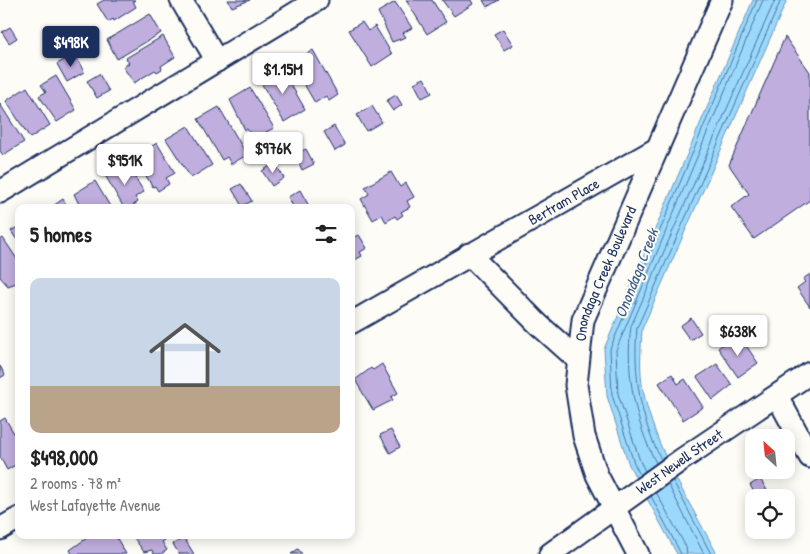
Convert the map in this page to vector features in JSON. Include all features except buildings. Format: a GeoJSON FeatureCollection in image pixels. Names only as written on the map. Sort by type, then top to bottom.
{"type":"FeatureCollection","features":[{"type":"Feature","properties":{"kind":"street"},"geometry":{"type":"LineString","coordinates":[[181,0],[217,61]]}},
{"type":"Feature","properties":{"kind":"street"},"geometry":{"type":"LineString","coordinates":[[0,192],[317,0]]}},
{"type":"Feature","properties":{"kind":"street","name":"Onondaga Creek Boulevard"},"geometry":{"type":"LineString","coordinates":[[638,554],[597,475],[584,436],[576,385],[577,359],[583,320],[722,0]]}},
{"type":"Feature","properties":{"kind":"street","name":"Bertram Place"},"geometry":{"type":"LineString","coordinates":[[355,321],[658,148]]}},
{"type":"Feature","properties":{"kind":"street"},"geometry":{"type":"LineString","coordinates":[[469,254],[538,324],[577,359]]}},
{"type":"Feature","properties":{"kind":"street","name":"West Newell Street"},"geometry":{"type":"LineString","coordinates":[[550,554],[681,460],[810,373]]}},
{"type":"Feature","properties":{"kind":"street"},"geometry":{"type":"LineString","coordinates":[[777,396],[810,457]]}},
{"type":"Feature","properties":{"kind":"street"},"geometry":{"type":"LineString","coordinates":[[0,529],[15,520]]}},
{"type":"Feature","properties":{"kind":"water"},"geometry":{"type":"Polygon","coordinates":[[[753,0],[787,0],[642,329],[641,375],[648,412],[664,454],[717,554],[677,554],[629,465],[607,396],[604,349],[753,0]]]}},
{"type":"Feature","properties":{"kind":"water label","name":"Onondaga Creek"},"geometry":{"type":"Point","coordinates":[636,273]}}]}
